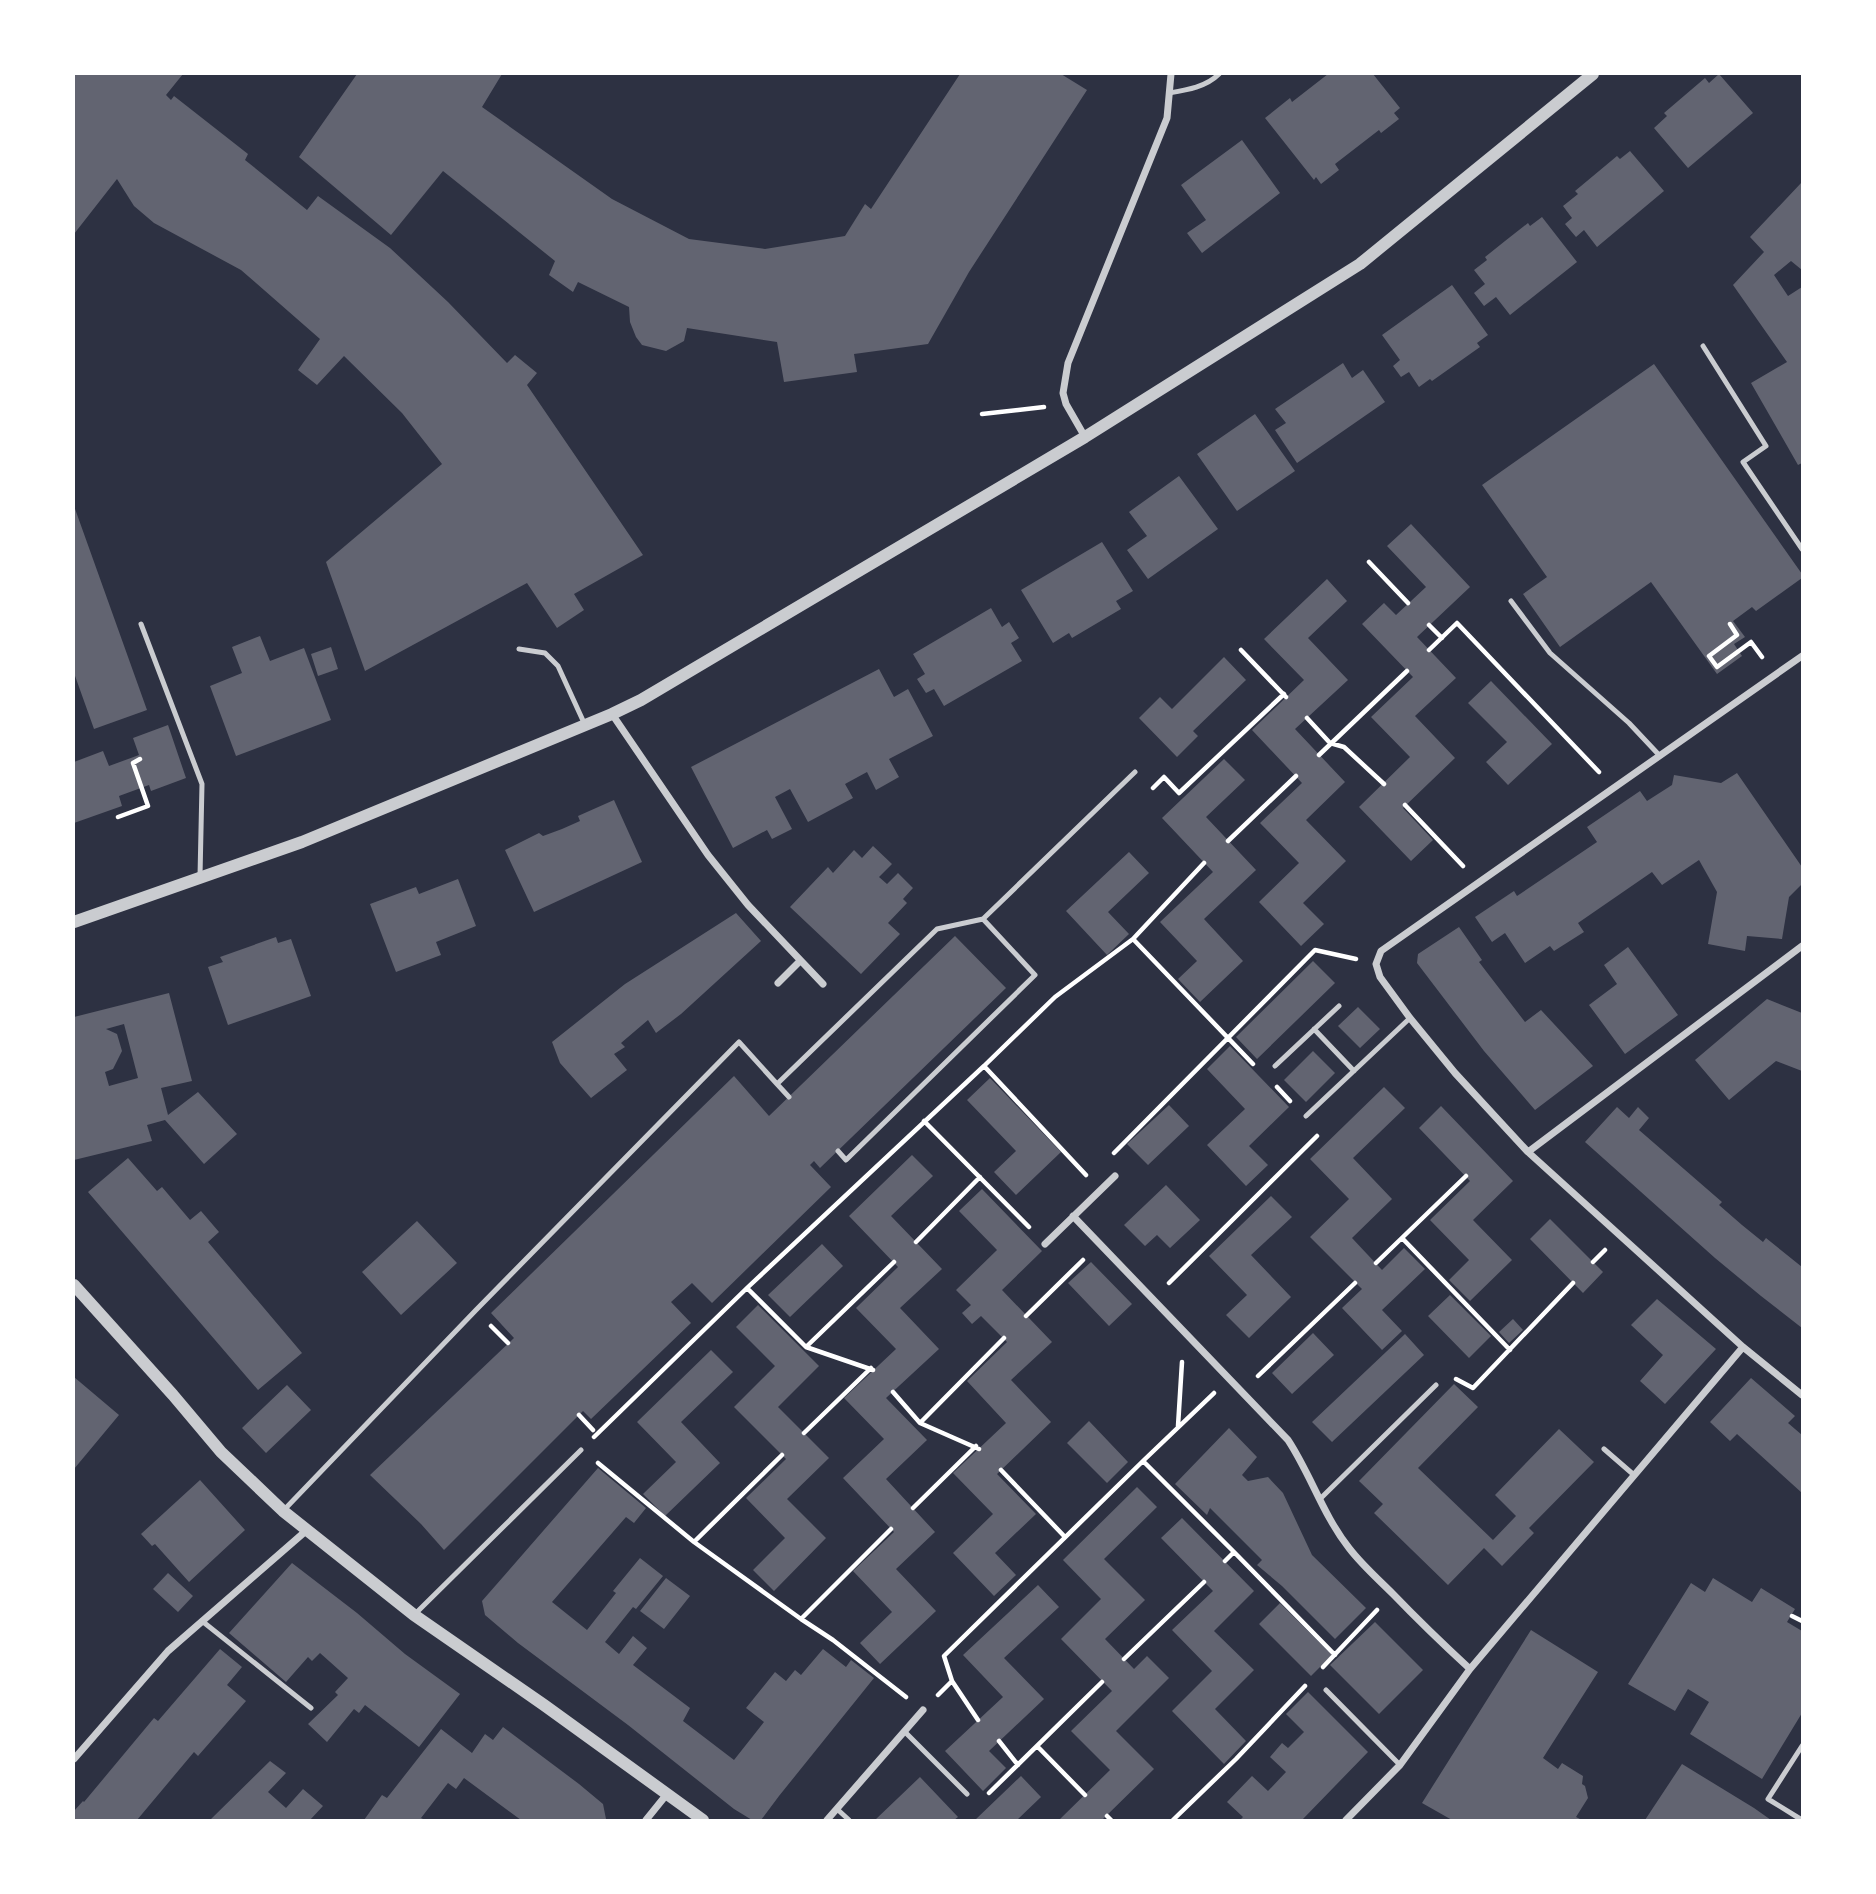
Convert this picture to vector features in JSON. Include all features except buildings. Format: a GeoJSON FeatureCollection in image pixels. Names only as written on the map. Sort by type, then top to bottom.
{"type":"FeatureCollection","features":[{"type":"Feature","properties":{"kind":"street"},"geometry":{"type":"LineString","coordinates":[[1085,437],[1066,404],[1063,393],[1068,363],[1167,118],[1171,74]]}},
{"type":"Feature","properties":{"kind":"street"},"geometry":{"type":"LineString","coordinates":[[74,922],[302,842],[642,700],[1085,437],[1360,264],[1594,74]]}},
{"type":"Feature","properties":{"kind":"street"},"geometry":{"type":"LineString","coordinates":[[1802,656],[1381,951],[1376,964],[1380,977],[1410,1018],[1455,1073],[1528,1152],[1743,1347],[1802,1395]]}},
{"type":"Feature","properties":{"kind":"street"},"geometry":{"type":"LineString","coordinates":[[612,714],[708,856],[748,905],[823,984]]}},
{"type":"Feature","properties":{"kind":"street"},"geometry":{"type":"LineString","coordinates":[[1528,1152],[1802,946]]}},
{"type":"Feature","properties":{"kind":"street"},"geometry":{"type":"LineString","coordinates":[[778,983],[800,961]]}},
{"type":"Feature","properties":{"kind":"street"},"geometry":{"type":"LineString","coordinates":[[1045,1244],[1115,1176]]}},
{"type":"Feature","properties":{"kind":"street"},"geometry":{"type":"LineString","coordinates":[[1073,1216],[1288,1440],[1330,1520],[1348,1547],[1392,1594],[1470,1669]]}},
{"type":"Feature","properties":{"kind":"street"},"geometry":{"type":"LineString","coordinates":[[74,1285],[221,1452],[282,1511],[414,1615],[703,1821]]}},
{"type":"Feature","properties":{"kind":"street"},"geometry":{"type":"LineString","coordinates":[[1346,1821],[1400,1765],[1470,1669],[1743,1347]]}},
{"type":"Feature","properties":{"kind":"street"},"geometry":{"type":"LineString","coordinates":[[74,1759],[168,1651],[307,1531]]}},
{"type":"Feature","properties":{"kind":"street"},"geometry":{"type":"LineString","coordinates":[[827,1821],[923,1710]]}},
{"type":"Feature","properties":{"kind":"street"},"geometry":{"type":"LineString","coordinates":[[646,1821],[667,1794]]}},
{"type":"Feature","properties":{"kind":"lane"},"geometry":{"type":"LineString","coordinates":[[1169,93],[1196,88],[1219,74]]}},
{"type":"Feature","properties":{"kind":"lane"},"geometry":{"type":"LineString","coordinates":[[1703,346],[1766,446],[1743,462],[1802,549]]}},
{"type":"Feature","properties":{"kind":"lane"},"geometry":{"type":"LineString","coordinates":[[1511,601],[1550,653],[1629,723],[1660,756]]}},
{"type":"Feature","properties":{"kind":"lane"},"geometry":{"type":"LineString","coordinates":[[141,624],[202,784],[200,878]]}},
{"type":"Feature","properties":{"kind":"lane"},"geometry":{"type":"LineString","coordinates":[[519,649],[545,653],[558,666],[585,725]]}},
{"type":"Feature","properties":{"kind":"lane"},"geometry":{"type":"LineString","coordinates":[[777,1084],[937,929],[983,919],[1135,772]]}},
{"type":"Feature","properties":{"kind":"lane"},"geometry":{"type":"LineString","coordinates":[[838,1151],[846,1160],[1035,975],[983,919]]}},
{"type":"Feature","properties":{"kind":"lane"},"geometry":{"type":"LineString","coordinates":[[1275,1066],[1339,1006]]}},
{"type":"Feature","properties":{"kind":"lane"},"geometry":{"type":"LineString","coordinates":[[1306,1116],[1410,1018]]}},
{"type":"Feature","properties":{"kind":"lane"},"geometry":{"type":"LineString","coordinates":[[1314,1029],[1354,1071]]}},
{"type":"Feature","properties":{"kind":"lane"},"geometry":{"type":"LineString","coordinates":[[282,1511],[739,1042],[789,1097]]}},
{"type":"Feature","properties":{"kind":"lane"},"geometry":{"type":"LineString","coordinates":[[1320,1499],[1436,1385]]}},
{"type":"Feature","properties":{"kind":"lane"},"geometry":{"type":"LineString","coordinates":[[1604,1449],[1634,1475]]}},
{"type":"Feature","properties":{"kind":"lane"},"geometry":{"type":"LineString","coordinates":[[414,1615],[581,1450]]}},
{"type":"Feature","properties":{"kind":"lane"},"geometry":{"type":"LineString","coordinates":[[202,1620],[311,1708]]}},
{"type":"Feature","properties":{"kind":"lane"},"geometry":{"type":"LineString","coordinates":[[1326,1690],[1400,1765]]}},
{"type":"Feature","properties":{"kind":"lane"},"geometry":{"type":"LineString","coordinates":[[905,1732],[967,1794]]}},
{"type":"Feature","properties":{"kind":"lane"},"geometry":{"type":"LineString","coordinates":[[1802,1746],[1768,1799],[1802,1821]]}},
{"type":"Feature","properties":{"kind":"lane"},"geometry":{"type":"LineString","coordinates":[[837,1808],[849,1821]]}},
{"type":"Feature","properties":{"kind":"path"},"geometry":{"type":"LineString","coordinates":[[982,414],[1066,404]]}},
{"type":"Feature","properties":{"kind":"path"},"geometry":{"type":"LineString","coordinates":[[1369,562],[1408,603]]}},
{"type":"Feature","properties":{"kind":"path"},"geometry":{"type":"LineString","coordinates":[[1429,650],[1457,623],[1614,788]]}},
{"type":"Feature","properties":{"kind":"path"},"geometry":{"type":"LineString","coordinates":[[1730,624],[1738,635],[1709,656],[1717,667],[1751,642]]}},
{"type":"Feature","properties":{"kind":"path"},"geometry":{"type":"LineString","coordinates":[[1429,625],[1442,638]]}},
{"type":"Feature","properties":{"kind":"path"},"geometry":{"type":"LineString","coordinates":[[1135,772],[1152,789],[1164,777],[1179,793],[1285,695],[1241,650]]}},
{"type":"Feature","properties":{"kind":"path"},"geometry":{"type":"LineString","coordinates":[[1319,755],[1407,671]]}},
{"type":"Feature","properties":{"kind":"path"},"geometry":{"type":"LineString","coordinates":[[1307,718],[1330,743],[1344,747],[1384,783]]}},
{"type":"Feature","properties":{"kind":"path"},"geometry":{"type":"LineString","coordinates":[[118,817],[148,806],[133,762],[140,760]]}},
{"type":"Feature","properties":{"kind":"path"},"geometry":{"type":"LineString","coordinates":[[1228,841],[1296,776]]}},
{"type":"Feature","properties":{"kind":"path"},"geometry":{"type":"LineString","coordinates":[[1405,806],[1479,883]]}},
{"type":"Feature","properties":{"kind":"path"},"geometry":{"type":"LineString","coordinates":[[923,1710],[833,1640],[694,1542],[581,1450],[747,1288],[1055,997],[1133,939],[1204,863]]}},
{"type":"Feature","properties":{"kind":"path"},"geometry":{"type":"LineString","coordinates":[[1133,939],[1257,1068]]}},
{"type":"Feature","properties":{"kind":"path"},"geometry":{"type":"LineString","coordinates":[[1113,1154],[1315,950],[1376,964]]}},
{"type":"Feature","properties":{"kind":"path"},"geometry":{"type":"LineString","coordinates":[[984,1066],[1089,1178],[1096,1171]]}},
{"type":"Feature","properties":{"kind":"path"},"geometry":{"type":"LineString","coordinates":[[1153,1298],[1322,1132],[1277,1087]]}},
{"type":"Feature","properties":{"kind":"path"},"geometry":{"type":"LineString","coordinates":[[924,1121],[1045,1244]]}},
{"type":"Feature","properties":{"kind":"path"},"geometry":{"type":"LineString","coordinates":[[1376,1263],[1466,1176]]}},
{"type":"Feature","properties":{"kind":"path"},"geometry":{"type":"LineString","coordinates":[[916,1242],[980,1177]]}},
{"type":"Feature","properties":{"kind":"path"},"geometry":{"type":"LineString","coordinates":[[1402,1238],[1510,1350]]}},
{"type":"Feature","properties":{"kind":"path"},"geometry":{"type":"LineString","coordinates":[[1026,1316],[1100,1244]]}},
{"type":"Feature","properties":{"kind":"path"},"geometry":{"type":"LineString","coordinates":[[806,1348],[894,1262]]}},
{"type":"Feature","properties":{"kind":"path"},"geometry":{"type":"LineString","coordinates":[[1243,1392],[1355,1283]]}},
{"type":"Feature","properties":{"kind":"path"},"geometry":{"type":"LineString","coordinates":[[1436,1385],[1446,1374],[1473,1388],[1573,1283]]}},
{"type":"Feature","properties":{"kind":"path"},"geometry":{"type":"LineString","coordinates":[[747,1288],[806,1348],[872,1369],[804,1433]]}},
{"type":"Feature","properties":{"kind":"path"},"geometry":{"type":"LineString","coordinates":[[1178,1427],[1184,1331]]}},
{"type":"Feature","properties":{"kind":"path"},"geometry":{"type":"LineString","coordinates":[[920,1423],[1004,1339]]}},
{"type":"Feature","properties":{"kind":"path"},"geometry":{"type":"LineString","coordinates":[[978,1720],[952,1681],[944,1656],[1230,1378]]}},
{"type":"Feature","properties":{"kind":"path"},"geometry":{"type":"LineString","coordinates":[[893,1392],[920,1423],[977,1448],[912,1508]]}},
{"type":"Feature","properties":{"kind":"path"},"geometry":{"type":"LineString","coordinates":[[579,1415],[597,1434]]}},
{"type":"Feature","properties":{"kind":"path"},"geometry":{"type":"LineString","coordinates":[[694,1542],[782,1455]]}},
{"type":"Feature","properties":{"kind":"path"},"geometry":{"type":"LineString","coordinates":[[1143,1461],[1335,1655]]}},
{"type":"Feature","properties":{"kind":"path"},"geometry":{"type":"LineString","coordinates":[[1001,1470],[1065,1537]]}},
{"type":"Feature","properties":{"kind":"path"},"geometry":{"type":"LineString","coordinates":[[801,1619],[891,1529]]}},
{"type":"Feature","properties":{"kind":"path"},"geometry":{"type":"LineString","coordinates":[[1225,1561],[1234,1552]]}},
{"type":"Feature","properties":{"kind":"path"},"geometry":{"type":"LineString","coordinates":[[1124,1660],[1204,1582]]}},
{"type":"Feature","properties":{"kind":"path"},"geometry":{"type":"LineString","coordinates":[[1317,1674],[1392,1594]]}},
{"type":"Feature","properties":{"kind":"path"},"geometry":{"type":"LineString","coordinates":[[1791,1616],[1802,1621]]}},
{"type":"Feature","properties":{"kind":"path"},"geometry":{"type":"LineString","coordinates":[[986,1796],[1102,1682]]}},
{"type":"Feature","properties":{"kind":"path"},"geometry":{"type":"LineString","coordinates":[[1173,1821],[1308,1683]]}},
{"type":"Feature","properties":{"kind":"path"},"geometry":{"type":"LineString","coordinates":[[999,1741],[1018,1765]]}},
{"type":"Feature","properties":{"kind":"path"},"geometry":{"type":"LineString","coordinates":[[1037,1746],[1085,1795]]}}]}
